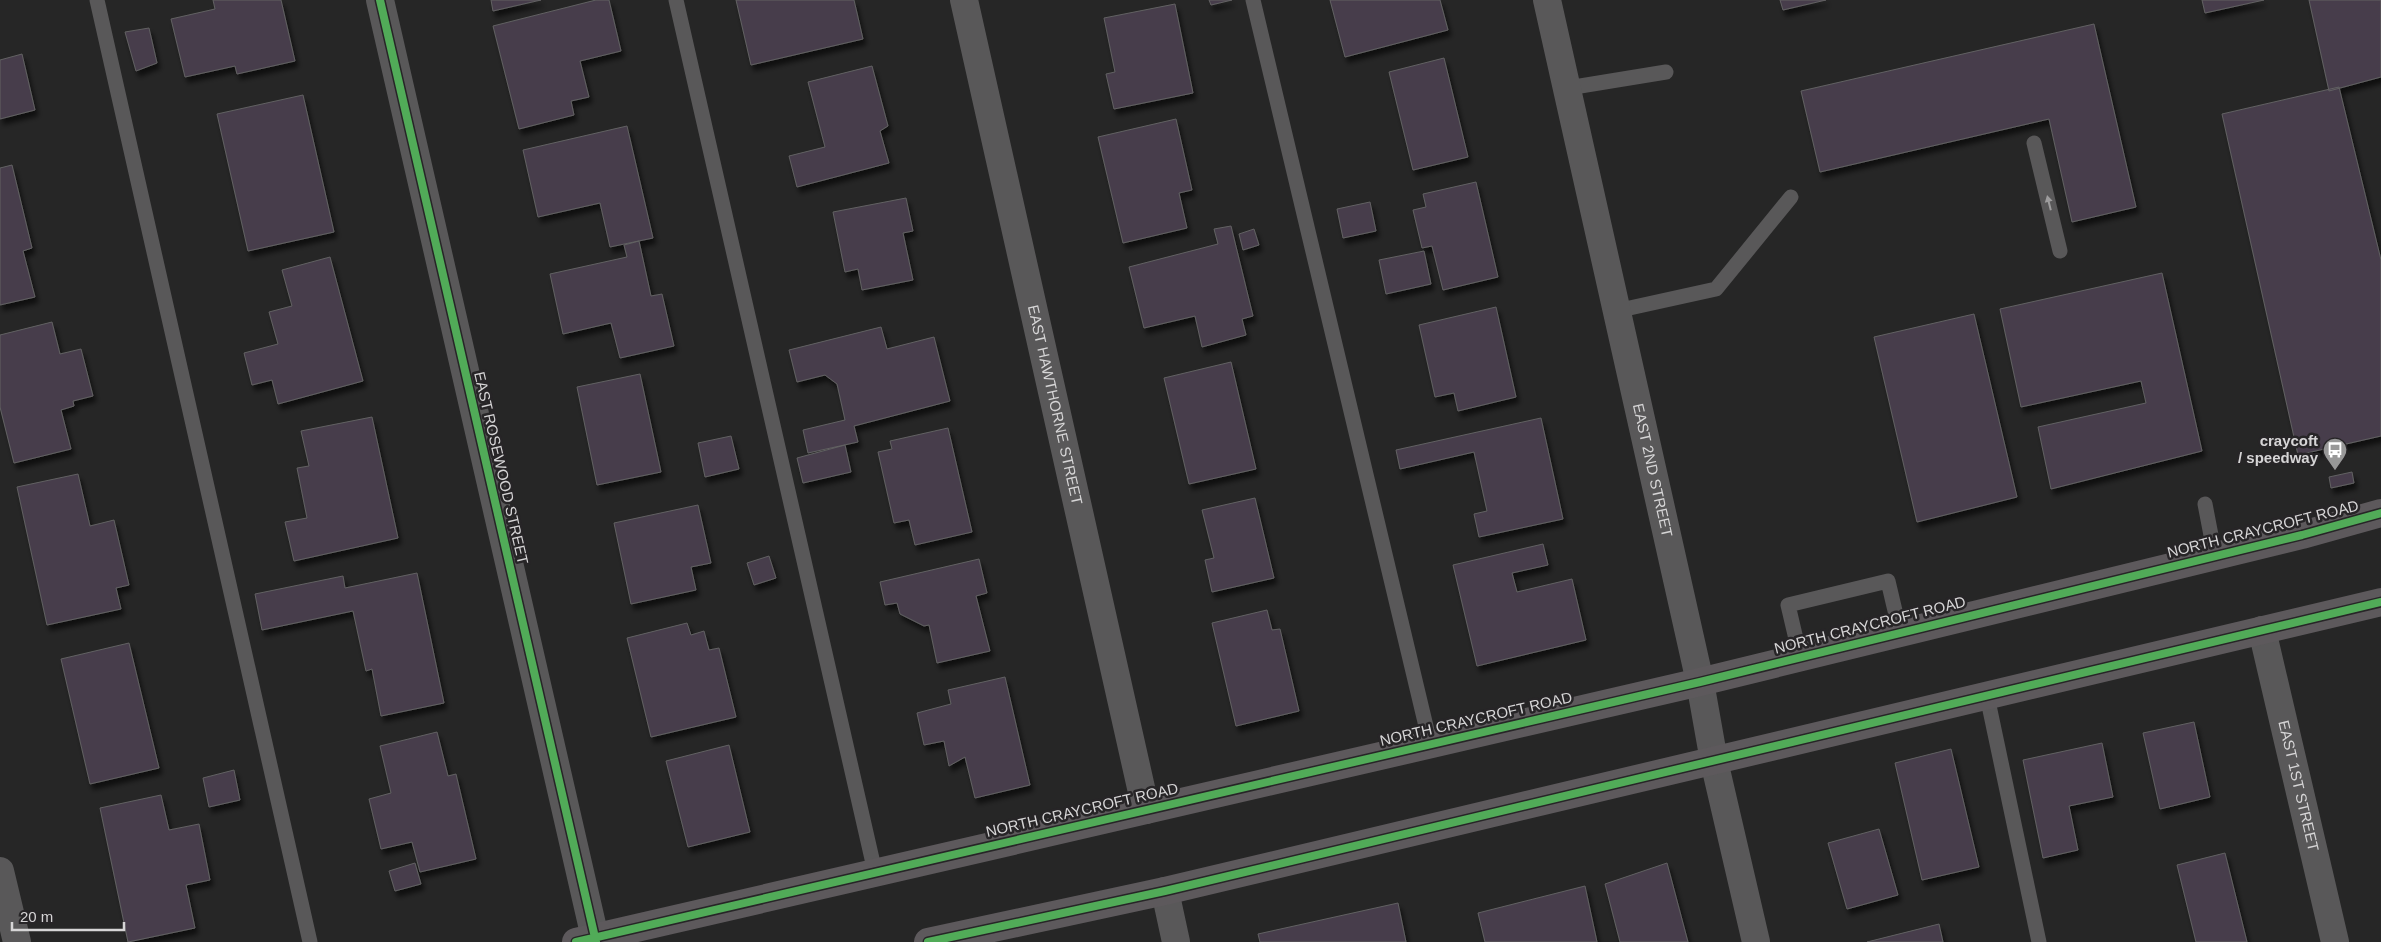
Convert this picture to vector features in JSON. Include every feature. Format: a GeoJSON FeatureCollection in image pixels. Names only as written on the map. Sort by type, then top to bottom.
{"type":"FeatureCollection","features":[{"type":"Feature","properties":{"kind":"main road","name":"NORTH CRAYCROFT ROAD"},"geometry":{"type":"LineString","coordinates":[[589,941],[875,872],[1700,682],[2381,514]]}},
{"type":"Feature","properties":{"kind":"main road"},"geometry":{"type":"LineString","coordinates":[[928,942],[1165,891],[2381,602]]}},
{"type":"Feature","properties":{"kind":"street","name":"EAST ROSEWOOD STREET"},"geometry":{"type":"LineString","coordinates":[[380,0],[589,941]]}},
{"type":"Feature","properties":{"kind":"street","name":"EAST HAWTHORNE STREET"},"geometry":{"type":"LineString","coordinates":[[964,0],[1146,810]]}},
{"type":"Feature","properties":{"kind":"street","name":"EAST 2ND STREET"},"geometry":{"type":"LineString","coordinates":[[1547,0],[1700,682],[1714,761],[1756,942]]}},
{"type":"Feature","properties":{"kind":"street","name":"EAST 1ST STREET"},"geometry":{"type":"LineString","coordinates":[[2262,630],[2335,942]]}},
{"type":"Feature","properties":{"kind":"street"},"geometry":{"type":"LineString","coordinates":[[0,871],[17,942]]}},
{"type":"Feature","properties":{"kind":"street"},"geometry":{"type":"LineString","coordinates":[[1165,891],[1176,942]]}},
{"type":"Feature","properties":{"kind":"lane"},"geometry":{"type":"LineString","coordinates":[[96,0],[310,942]]}},
{"type":"Feature","properties":{"kind":"lane"},"geometry":{"type":"LineString","coordinates":[[676,0],[875,872]]}},
{"type":"Feature","properties":{"kind":"lane"},"geometry":{"type":"LineString","coordinates":[[1253,0],[1430,743]]}},
{"type":"Feature","properties":{"kind":"lane"},"geometry":{"type":"LineString","coordinates":[[1568,88],[1666,72]]}},
{"type":"Feature","properties":{"kind":"lane"},"geometry":{"type":"LineString","coordinates":[[2034,143],[2060,251]]}},
{"type":"Feature","properties":{"kind":"lane"},"geometry":{"type":"LineString","coordinates":[[1616,311],[1716,289],[1791,197]]}},
{"type":"Feature","properties":{"kind":"lane"},"geometry":{"type":"LineString","coordinates":[[2205,504],[2216,556]]}},
{"type":"Feature","properties":{"kind":"lane"},"geometry":{"type":"LineString","coordinates":[[1800,656],[1788,605],[1888,581],[1900,632]]}},
{"type":"Feature","properties":{"kind":"lane"},"geometry":{"type":"LineString","coordinates":[[1987,696],[2040,942]]}},
{"type":"Feature","properties":{"kind":"building"},"geometry":{"type":"Polygon","coordinates":[[[213,0],[281,0],[295,61],[237,74],[235,66],[185,77],[171,19],[215,9],[213,0]]]}},
{"type":"Feature","properties":{"kind":"building"},"geometry":{"type":"Polygon","coordinates":[[[491,0],[541,0],[493,11],[491,0]]]}},
{"type":"Feature","properties":{"kind":"building"},"geometry":{"type":"Polygon","coordinates":[[[596,0],[609,0],[621,51],[580,61],[589,97],[571,101],[574,115],[519,129],[493,26],[596,0]]]}},
{"type":"Feature","properties":{"kind":"building"},"geometry":{"type":"Polygon","coordinates":[[[736,0],[854,0],[863,39],[751,65],[736,0]]]}},
{"type":"Feature","properties":{"kind":"building"},"geometry":{"type":"Polygon","coordinates":[[[1209,0],[1232,0],[1211,5],[1209,0]]]}},
{"type":"Feature","properties":{"kind":"building"},"geometry":{"type":"Polygon","coordinates":[[[1330,0],[1440,0],[1448,30],[1345,57],[1330,0]]]}},
{"type":"Feature","properties":{"kind":"building"},"geometry":{"type":"Polygon","coordinates":[[[1780,0],[1826,0],[1783,10],[1780,0]]]}},
{"type":"Feature","properties":{"kind":"building"},"geometry":{"type":"Polygon","coordinates":[[[2202,0],[2264,0],[2205,13],[2202,0]]]}},
{"type":"Feature","properties":{"kind":"building"},"geometry":{"type":"Polygon","coordinates":[[[2309,0],[2381,0],[2381,77],[2329,91],[2309,0]]]}},
{"type":"Feature","properties":{"kind":"building"},"geometry":{"type":"Polygon","coordinates":[[[1175,4],[1193,93],[1114,109],[1106,74],[1115,72],[1104,18],[1175,4]]]}},
{"type":"Feature","properties":{"kind":"building"},"geometry":{"type":"Polygon","coordinates":[[[2094,24],[2136,207],[2072,222],[2049,119],[1820,172],[1801,91],[2094,24]]]}},
{"type":"Feature","properties":{"kind":"building"},"geometry":{"type":"Polygon","coordinates":[[[149,28],[157,63],[136,71],[125,32],[149,28]]]}},
{"type":"Feature","properties":{"kind":"building"},"geometry":{"type":"Polygon","coordinates":[[[22,54],[35,110],[0,119],[0,60],[22,54]]]}},
{"type":"Feature","properties":{"kind":"building"},"geometry":{"type":"Polygon","coordinates":[[[1444,58],[1468,157],[1413,170],[1389,72],[1444,58]]]}},
{"type":"Feature","properties":{"kind":"building"},"geometry":{"type":"Polygon","coordinates":[[[872,66],[888,126],[880,131],[889,163],[797,187],[789,156],[825,147],[808,82],[872,66]]]}},
{"type":"Feature","properties":{"kind":"building"},"geometry":{"type":"Polygon","coordinates":[[[2339,87],[2381,260],[2381,436],[2298,455],[2222,114],[2339,87]]]}},
{"type":"Feature","properties":{"kind":"building"},"geometry":{"type":"Polygon","coordinates":[[[303,95],[334,232],[248,251],[217,114],[303,95]]]}},
{"type":"Feature","properties":{"kind":"building"},"geometry":{"type":"Polygon","coordinates":[[[1176,119],[1192,190],[1179,193],[1187,228],[1123,243],[1098,137],[1176,119]]]}},
{"type":"Feature","properties":{"kind":"building"},"geometry":{"type":"Polygon","coordinates":[[[627,126],[653,238],[610,247],[600,203],[538,217],[523,150],[627,126]]]}},
{"type":"Feature","properties":{"kind":"building"},"geometry":{"type":"Polygon","coordinates":[[[12,165],[32,248],[23,251],[35,297],[0,305],[0,168],[12,165]]]}},
{"type":"Feature","properties":{"kind":"building"},"geometry":{"type":"Polygon","coordinates":[[[1476,182],[1498,277],[1443,290],[1432,246],[1422,248],[1413,210],[1426,207],[1423,194],[1476,182]]]}},
{"type":"Feature","properties":{"kind":"building"},"geometry":{"type":"Polygon","coordinates":[[[906,198],[913,231],[903,233],[913,280],[862,290],[858,269],[845,272],[833,212],[906,198]]]}},
{"type":"Feature","properties":{"kind":"building"},"geometry":{"type":"Polygon","coordinates":[[[1370,202],[1376,231],[1343,238],[1337,209],[1370,202]]]}},
{"type":"Feature","properties":{"kind":"building"},"geometry":{"type":"Polygon","coordinates":[[[1231,226],[1253,316],[1242,319],[1246,335],[1202,347],[1195,316],[1144,328],[1129,267],[1218,244],[1214,229],[1231,226]]]}},
{"type":"Feature","properties":{"kind":"building"},"geometry":{"type":"Polygon","coordinates":[[[1254,229],[1259,245],[1243,250],[1239,234],[1254,229]]]}},
{"type":"Feature","properties":{"kind":"building"},"geometry":{"type":"Polygon","coordinates":[[[639,241],[651,296],[662,294],[674,346],[620,358],[611,323],[563,334],[550,274],[627,257],[624,245],[639,241]]]}},
{"type":"Feature","properties":{"kind":"building"},"geometry":{"type":"Polygon","coordinates":[[[1424,251],[1431,284],[1386,294],[1379,260],[1424,251]]]}},
{"type":"Feature","properties":{"kind":"building"},"geometry":{"type":"Polygon","coordinates":[[[330,257],[363,381],[278,404],[272,380],[252,385],[244,353],[278,344],[269,312],[292,306],[282,270],[330,257]]]}},
{"type":"Feature","properties":{"kind":"building"},"geometry":{"type":"Polygon","coordinates":[[[2162,273],[2202,451],[2051,489],[2038,427],[2146,403],[2141,381],[2021,407],[2000,309],[2162,273]]]}},
{"type":"Feature","properties":{"kind":"building"},"geometry":{"type":"Polygon","coordinates":[[[1496,307],[1516,397],[1458,411],[1454,393],[1435,397],[1419,325],[1496,307]]]}},
{"type":"Feature","properties":{"kind":"building"},"geometry":{"type":"Polygon","coordinates":[[[1974,314],[2017,497],[1917,522],[1874,337],[1974,314]]]}},
{"type":"Feature","properties":{"kind":"building"},"geometry":{"type":"Polygon","coordinates":[[[52,322],[60,354],[81,349],[93,396],[73,401],[74,406],[61,410],[71,449],[14,463],[0,407],[0,335],[52,322]]]}},
{"type":"Feature","properties":{"kind":"building"},"geometry":{"type":"Polygon","coordinates":[[[881,327],[887,349],[934,337],[950,401],[854,426],[858,442],[808,453],[803,430],[845,420],[837,384],[825,375],[797,382],[789,350],[881,327]]]}},
{"type":"Feature","properties":{"kind":"building"},"geometry":{"type":"Polygon","coordinates":[[[1231,362],[1256,469],[1189,484],[1164,378],[1231,362]]]}},
{"type":"Feature","properties":{"kind":"building"},"geometry":{"type":"Polygon","coordinates":[[[640,374],[661,472],[597,485],[577,387],[640,374]]]}},
{"type":"Feature","properties":{"kind":"building"},"geometry":{"type":"Polygon","coordinates":[[[372,417],[398,538],[294,561],[285,522],[307,518],[297,468],[309,466],[301,431],[372,417]]]}},
{"type":"Feature","properties":{"kind":"building"},"geometry":{"type":"Polygon","coordinates":[[[1541,418],[1563,519],[1479,537],[1474,514],[1487,511],[1474,452],[1400,469],[1396,450],[1541,418]]]}},
{"type":"Feature","properties":{"kind":"building"},"geometry":{"type":"Polygon","coordinates":[[[948,428],[972,532],[915,545],[909,520],[894,523],[878,452],[892,449],[890,441],[948,428]]]}},
{"type":"Feature","properties":{"kind":"building"},"geometry":{"type":"Polygon","coordinates":[[[731,436],[739,469],[705,477],[698,443],[731,436]]]}},
{"type":"Feature","properties":{"kind":"building"},"geometry":{"type":"Polygon","coordinates":[[[845,445],[851,472],[803,483],[797,458],[845,445]]]}},
{"type":"Feature","properties":{"kind":"building"},"geometry":{"type":"Polygon","coordinates":[[[2352,472],[2354,483],[2331,488],[2329,477],[2352,472]]]}},
{"type":"Feature","properties":{"kind":"building"},"geometry":{"type":"Polygon","coordinates":[[[78,474],[90,526],[114,520],[129,585],[116,588],[121,609],[47,625],[17,487],[78,474]]]}},
{"type":"Feature","properties":{"kind":"building"},"geometry":{"type":"Polygon","coordinates":[[[1255,498],[1274,578],[1212,592],[1205,560],[1214,558],[1202,510],[1255,498]]]}},
{"type":"Feature","properties":{"kind":"building"},"geometry":{"type":"Polygon","coordinates":[[[698,505],[711,563],[691,567],[696,590],[631,604],[614,523],[698,505]]]}},
{"type":"Feature","properties":{"kind":"building"},"geometry":{"type":"Polygon","coordinates":[[[1543,544],[1548,565],[1512,573],[1517,592],[1572,579],[1586,640],[1477,666],[1453,565],[1543,544]]]}},
{"type":"Feature","properties":{"kind":"building"},"geometry":{"type":"Polygon","coordinates":[[[769,556],[776,578],[754,585],[747,563],[769,556]]]}},
{"type":"Feature","properties":{"kind":"building"},"geometry":{"type":"Polygon","coordinates":[[[979,559],[987,593],[976,596],[990,651],[937,663],[929,625],[924,626],[900,614],[897,603],[885,605],[880,582],[979,559]]]}},
{"type":"Feature","properties":{"kind":"building"},"geometry":{"type":"Polygon","coordinates":[[[417,573],[444,703],[381,716],[372,669],[366,671],[353,611],[262,630],[255,594],[343,576],[345,588],[417,573]]]}},
{"type":"Feature","properties":{"kind":"building"},"geometry":{"type":"Polygon","coordinates":[[[1267,610],[1272,630],[1280,629],[1299,711],[1236,726],[1212,623],[1267,610]]]}},
{"type":"Feature","properties":{"kind":"building"},"geometry":{"type":"Polygon","coordinates":[[[687,623],[691,635],[704,631],[709,650],[719,648],[736,717],[651,737],[627,638],[687,623]]]}},
{"type":"Feature","properties":{"kind":"building"},"geometry":{"type":"Polygon","coordinates":[[[129,643],[159,768],[90,784],[61,659],[129,643]]]}},
{"type":"Feature","properties":{"kind":"building"},"geometry":{"type":"Polygon","coordinates":[[[1005,677],[1030,785],[975,798],[965,757],[949,766],[944,741],[924,745],[917,713],[951,704],[948,690],[1005,677]]]}},
{"type":"Feature","properties":{"kind":"building"},"geometry":{"type":"Polygon","coordinates":[[[2194,722],[2210,797],[2160,809],[2143,733],[2194,722]]]}},
{"type":"Feature","properties":{"kind":"building"},"geometry":{"type":"Polygon","coordinates":[[[437,732],[448,776],[456,774],[476,859],[420,872],[412,842],[381,849],[369,799],[391,793],[380,746],[437,732]]]}},
{"type":"Feature","properties":{"kind":"building"},"geometry":{"type":"Polygon","coordinates":[[[2102,743],[2113,797],[2069,806],[2078,850],[2043,858],[2023,760],[2102,743]]]}},
{"type":"Feature","properties":{"kind":"building"},"geometry":{"type":"Polygon","coordinates":[[[729,745],[750,832],[688,847],[666,761],[729,745]]]}},
{"type":"Feature","properties":{"kind":"building"},"geometry":{"type":"Polygon","coordinates":[[[1951,749],[1979,867],[1922,880],[1895,763],[1951,749]]]}},
{"type":"Feature","properties":{"kind":"building"},"geometry":{"type":"Polygon","coordinates":[[[234,770],[240,800],[209,807],[203,778],[234,770]]]}},
{"type":"Feature","properties":{"kind":"building"},"geometry":{"type":"Polygon","coordinates":[[[161,795],[169,830],[199,824],[210,880],[186,885],[195,928],[128,942],[100,808],[161,795]]]}},
{"type":"Feature","properties":{"kind":"building"},"geometry":{"type":"Polygon","coordinates":[[[1879,829],[1898,895],[1847,909],[1828,843],[1879,829]]]}},
{"type":"Feature","properties":{"kind":"building"},"geometry":{"type":"Polygon","coordinates":[[[2225,853],[2247,942],[2196,942],[2177,865],[2225,853]]]}},
{"type":"Feature","properties":{"kind":"building"},"geometry":{"type":"Polygon","coordinates":[[[415,863],[421,884],[395,891],[389,871],[415,863]]]}},
{"type":"Feature","properties":{"kind":"building"},"geometry":{"type":"Polygon","coordinates":[[[1667,863],[1688,942],[1620,942],[1605,884],[1667,863]]]}},
{"type":"Feature","properties":{"kind":"building"},"geometry":{"type":"Polygon","coordinates":[[[1585,886],[1597,942],[1485,942],[1478,913],[1585,886]]]}},
{"type":"Feature","properties":{"kind":"building"},"geometry":{"type":"Polygon","coordinates":[[[1398,903],[1406,942],[1260,942],[1258,934],[1398,903]]]}},
{"type":"Feature","properties":{"kind":"building"},"geometry":{"type":"Polygon","coordinates":[[[1939,924],[1943,942],[1867,942],[1939,924]]]}},
{"type":"Feature","properties":{"kind":"cycle path"},"geometry":{"type":"LineString","coordinates":[[380,0],[596,942]]}},
{"type":"Feature","properties":{"kind":"cycle path"},"geometry":{"type":"LineString","coordinates":[[576,942],[1700,682],[2302,535],[2381,513]]}},
{"type":"Feature","properties":{"kind":"cycle path"},"geometry":{"type":"LineString","coordinates":[[928,942],[1165,891],[2381,602]]}},
{"type":"Feature","properties":{"kind":"place","name":"craycoft / speedway"},"geometry":{"type":"Point","coordinates":[2335,471]}}]}
